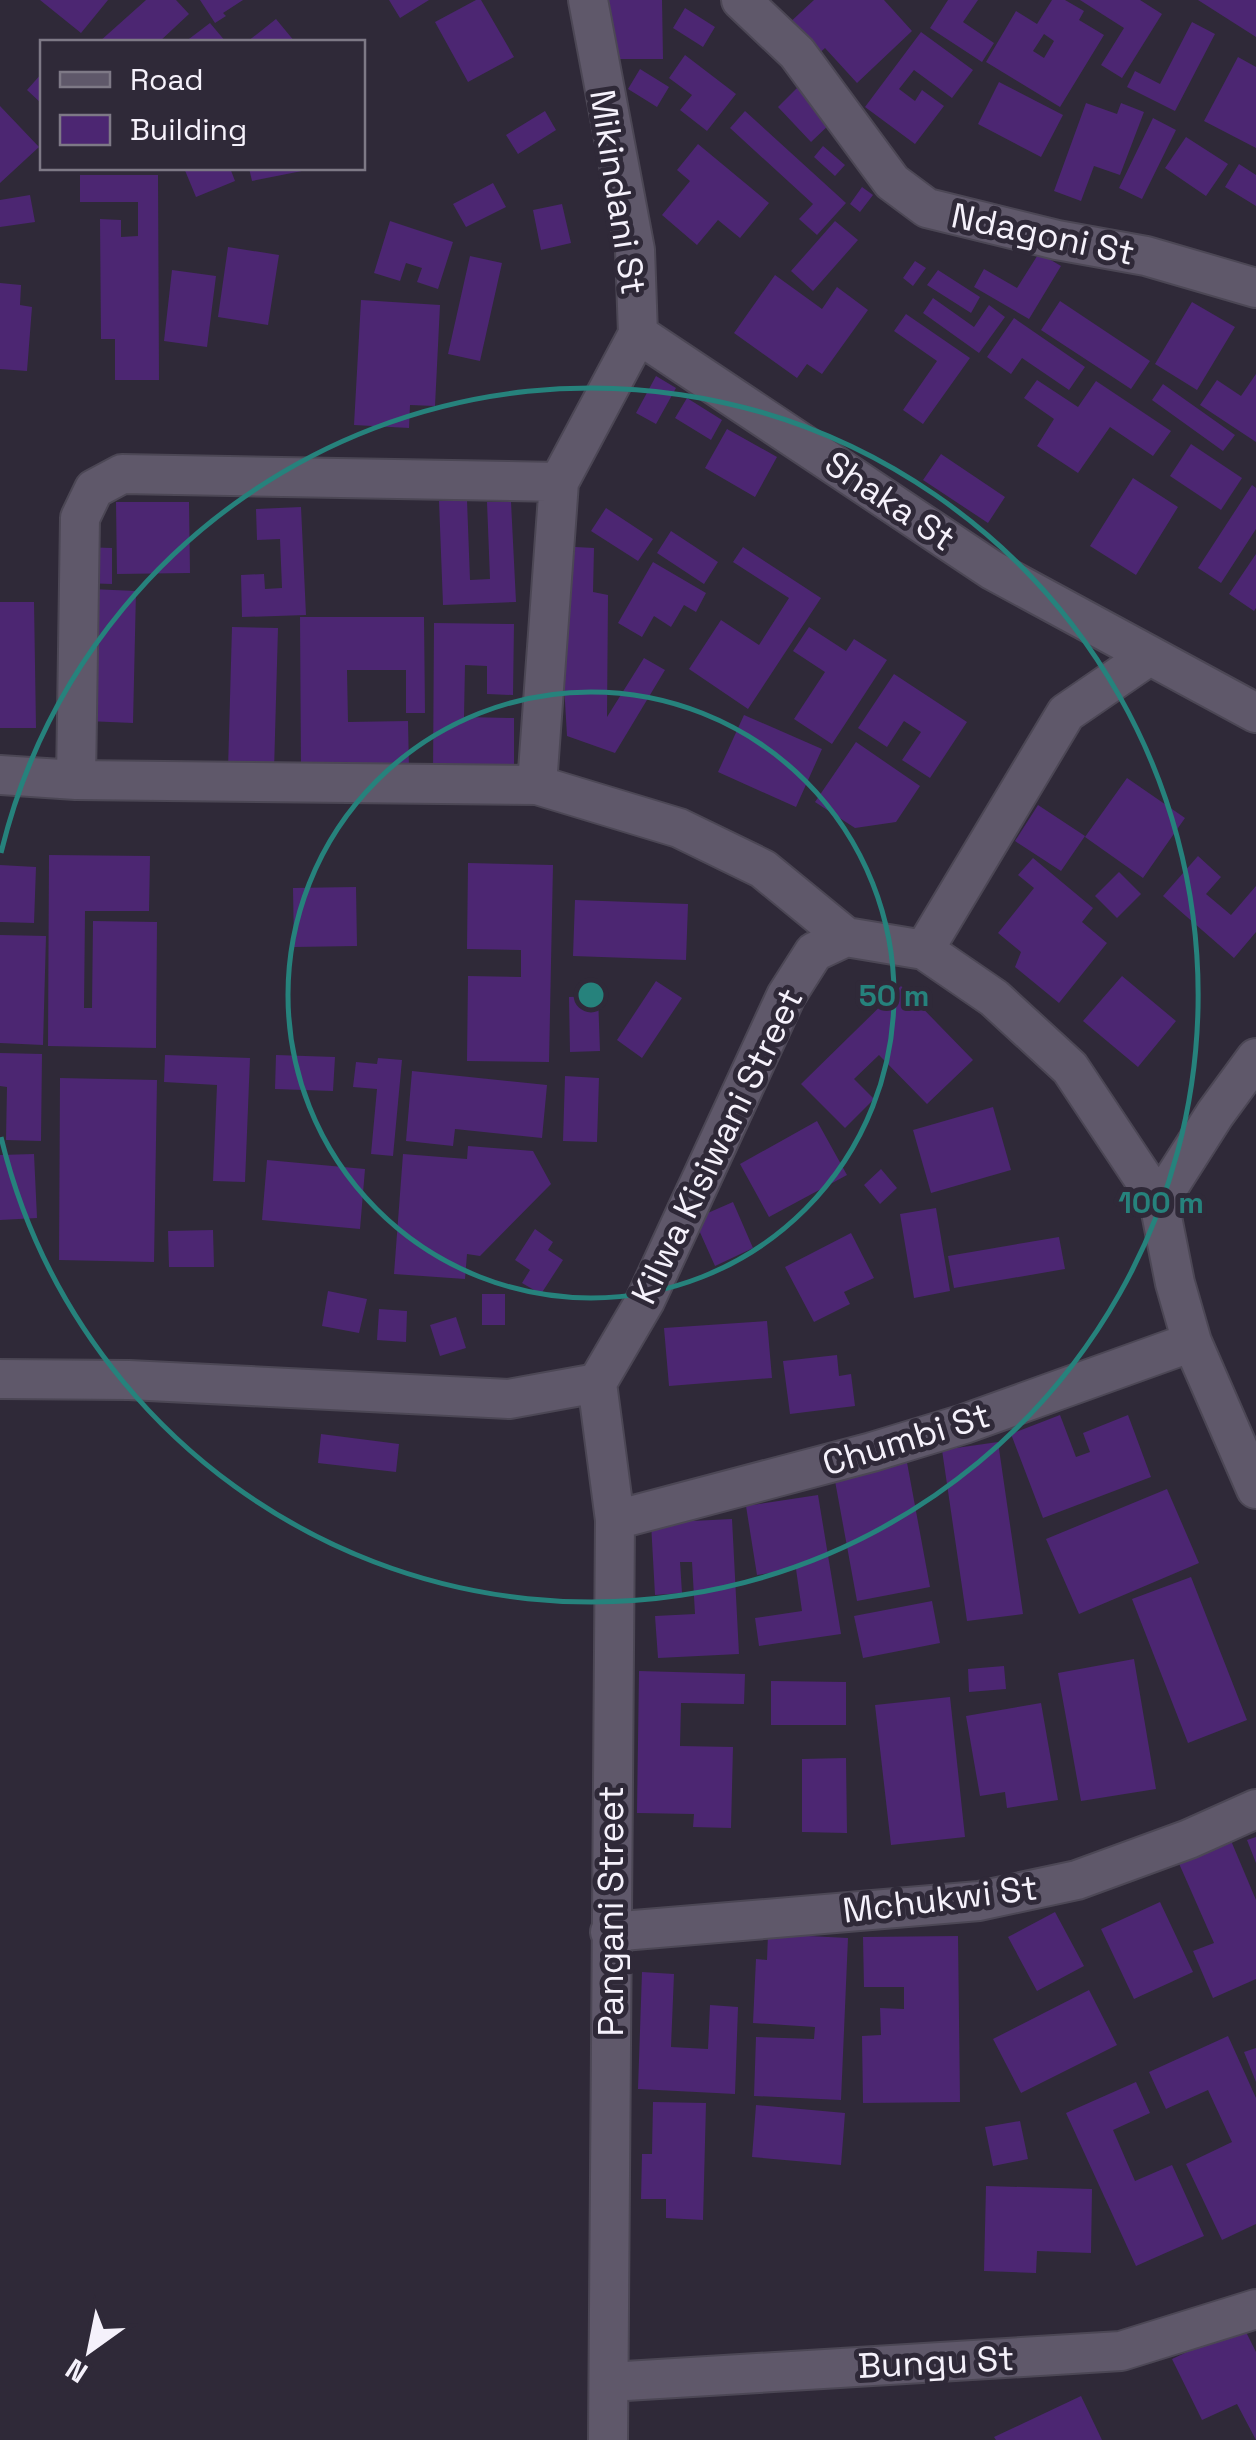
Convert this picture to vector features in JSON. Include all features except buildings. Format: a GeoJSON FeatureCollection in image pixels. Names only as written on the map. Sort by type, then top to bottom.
{"type":"FeatureCollection","features":[{"type":"Feature","properties":{"kind":"street","name":"Mikindani St"},"geometry":{"type":"LineString","coordinates":[[537,785],[559,482],[638,334],[635,250],[588,0]]}},
{"type":"Feature","properties":{"kind":"street","name":"Ndagoni St"},"geometry":{"type":"LineString","coordinates":[[741,0],[797,53],[892,182],[927,208],[1146,256],[1256,288]]}},
{"type":"Feature","properties":{"kind":"street","name":"Shaka St"},"geometry":{"type":"LineString","coordinates":[[638,334],[992,570],[1256,712]]}},
{"type":"Feature","properties":{"kind":"street"},"geometry":{"type":"LineString","coordinates":[[76,780],[80,518],[94,489],[122,474],[559,482]]}},
{"type":"Feature","properties":{"kind":"street"},"geometry":{"type":"LineString","coordinates":[[924,950],[1066,713],[1149,656]]}},
{"type":"Feature","properties":{"kind":"street"},"geometry":{"type":"LineString","coordinates":[[0,775],[76,780],[537,785],[680,828],[763,869],[846,937],[924,950],[994,998],[1070,1068],[1159,1202],[1174,1283],[1192,1342],[1256,1490]]}},
{"type":"Feature","properties":{"kind":"street","name":"Kilwa Kisiwani Street"},"geometry":{"type":"LineString","coordinates":[[597,1383],[645,1301],[786,996],[814,952],[846,937]]}},
{"type":"Feature","properties":{"kind":"street"},"geometry":{"type":"LineString","coordinates":[[1159,1202],[1256,1058]]}},
{"type":"Feature","properties":{"kind":"street","name":"Chumbi St"},"geometry":{"type":"LineString","coordinates":[[615,1520],[964,1424],[1192,1342]]}},
{"type":"Feature","properties":{"kind":"street"},"geometry":{"type":"LineString","coordinates":[[0,1379],[129,1380],[509,1399],[597,1383]]}},
{"type":"Feature","properties":{"kind":"street","name":"Pangani Street"},"geometry":{"type":"LineString","coordinates":[[597,1383],[615,1520],[608,2440]]}},
{"type":"Feature","properties":{"kind":"street","name":"Mchukwi St"},"geometry":{"type":"LineString","coordinates":[[610,1932],[979,1900],[1078,1880],[1189,1840],[1256,1809]]}},
{"type":"Feature","properties":{"kind":"street","name":"Bungu St"},"geometry":{"type":"LineString","coordinates":[[610,2382],[1121,2351],[1256,2309]]}}]}
